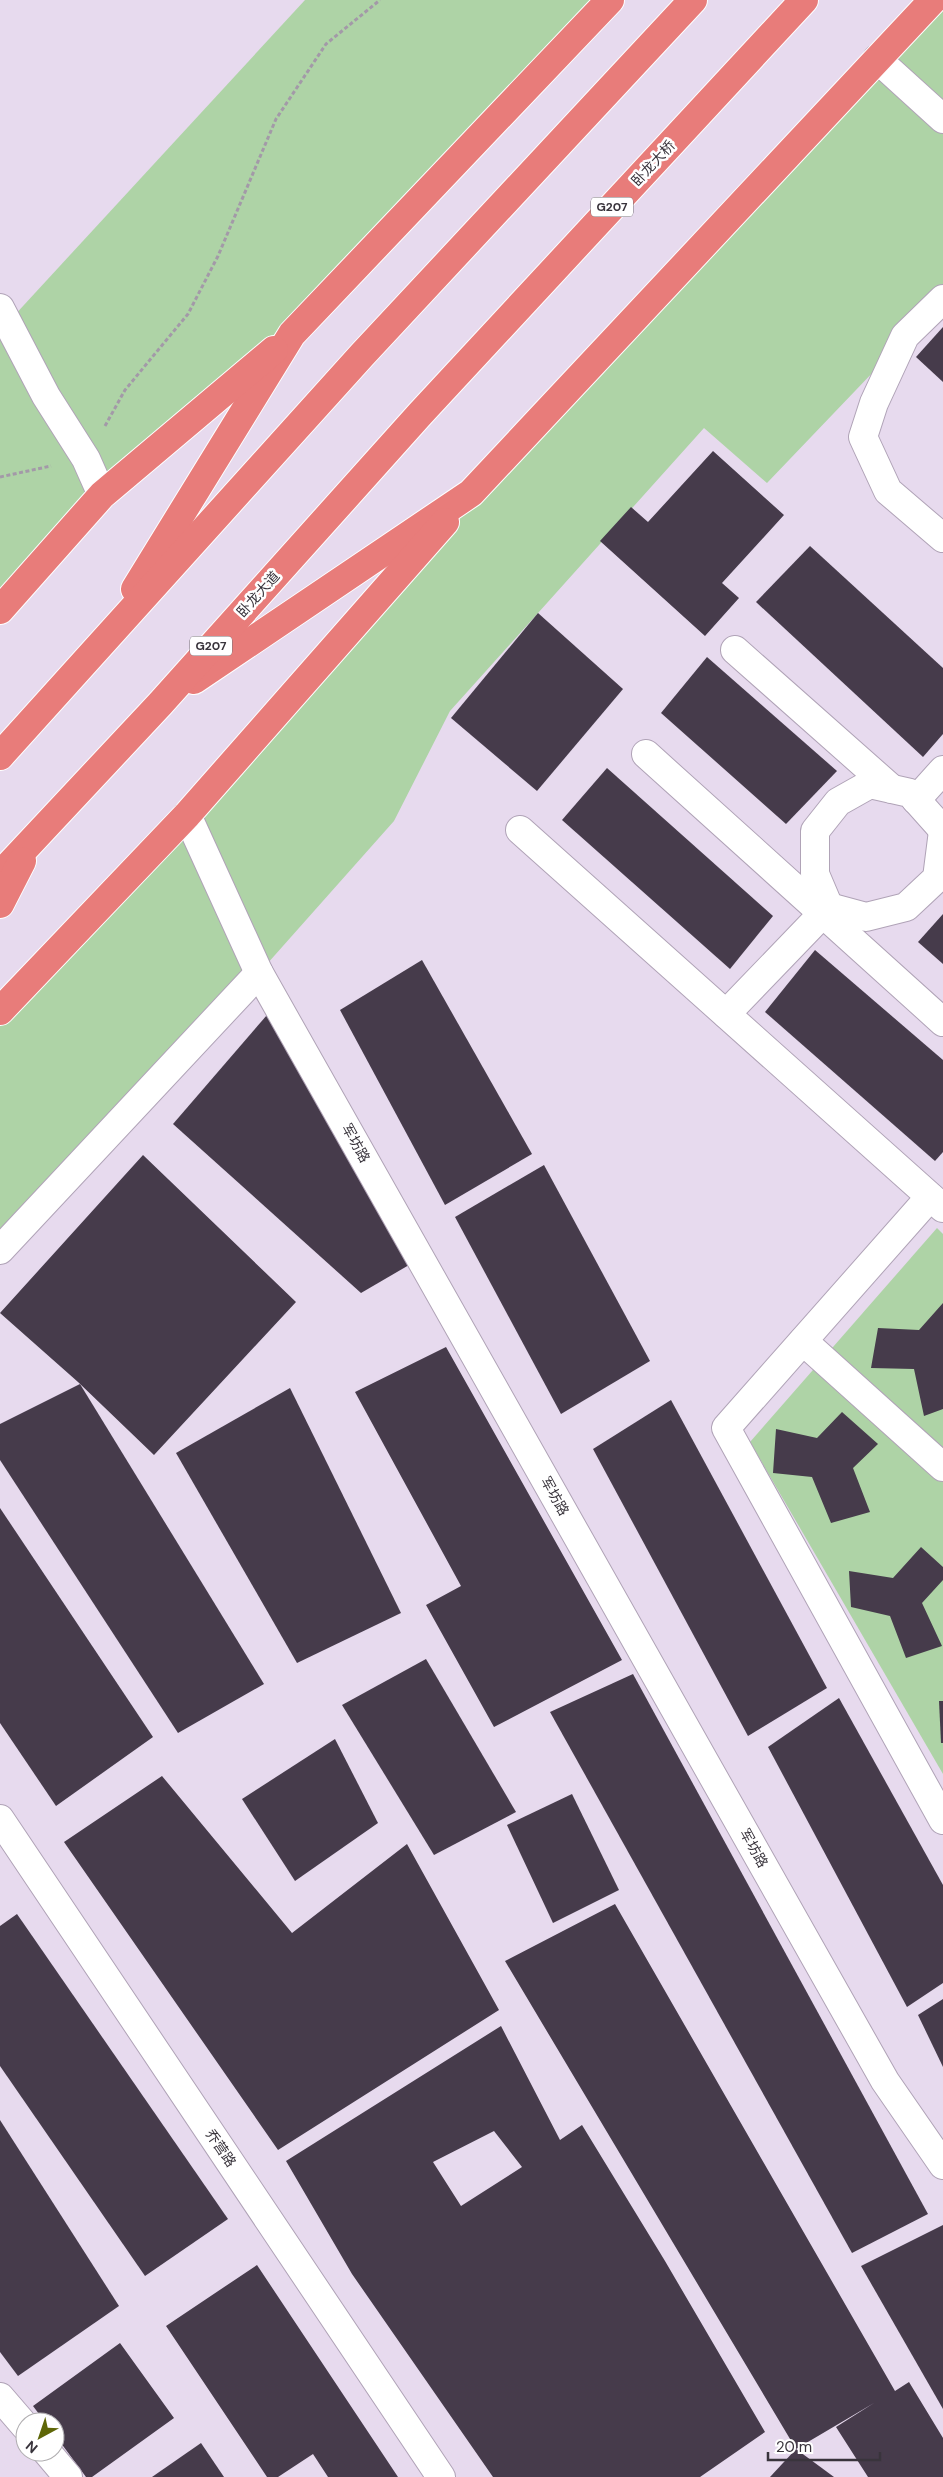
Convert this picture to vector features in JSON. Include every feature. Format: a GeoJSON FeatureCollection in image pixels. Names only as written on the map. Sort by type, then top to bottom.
{"type":"FeatureCollection","features":[{"type":"Feature","properties":{"kind":"highway"},"geometry":{"type":"LineString","coordinates":[[0,610],[102,495],[292,334],[610,0]]}},
{"type":"Feature","properties":{"kind":"highway"},"geometry":{"type":"LineString","coordinates":[[0,756],[98,650],[362,355],[693,0]]}},
{"type":"Feature","properties":{"kind":"highway","name":"卧龙大桥"},"geometry":{"type":"LineString","coordinates":[[420,414],[804,0]]}},
{"type":"Feature","properties":{"kind":"highway"},"geometry":{"type":"LineString","coordinates":[[0,1011],[187,815],[470,493],[933,0]]}},
{"type":"Feature","properties":{"kind":"highway"},"geometry":{"type":"LineString","coordinates":[[98,650],[292,334]]}},
{"type":"Feature","properties":{"kind":"highway","name":"卧龙大道"},"geometry":{"type":"LineString","coordinates":[[0,875],[160,704],[420,414]]}},
{"type":"Feature","properties":{"kind":"highway"},"geometry":{"type":"LineString","coordinates":[[160,704],[470,493]]}},
{"type":"Feature","properties":{"kind":"highway","name":"卧龙大道"},"geometry":{"type":"LineString","coordinates":[[0,904],[33,840]]}},
{"type":"Feature","properties":{"kind":"street"},"geometry":{"type":"LineString","coordinates":[[877,59],[943,119]]}},
{"type":"Feature","properties":{"kind":"street"},"geometry":{"type":"LineString","coordinates":[[943,300],[905,336],[874,403],[863,437],[888,491],[943,538]]}},
{"type":"Feature","properties":{"kind":"street"},"geometry":{"type":"LineString","coordinates":[[0,308],[46,396],[86,459],[102,495]]}},
{"type":"Feature","properties":{"kind":"street"},"geometry":{"type":"LineString","coordinates":[[735,650],[904,794],[943,831],[937,878],[906,907],[866,917],[825,910]]}},
{"type":"Feature","properties":{"kind":"street"},"geometry":{"type":"LineString","coordinates":[[646,754],[825,910],[943,1022]]}},
{"type":"Feature","properties":{"kind":"street"},"geometry":{"type":"LineString","coordinates":[[825,910],[814,874],[815,831],[838,802],[870,784],[904,794],[943,770]]}},
{"type":"Feature","properties":{"kind":"street","name":"军坊路"},"geometry":{"type":"LineString","coordinates":[[187,815],[259,973],[885,2081],[943,2166]]}},
{"type":"Feature","properties":{"kind":"street"},"geometry":{"type":"LineString","coordinates":[[520,830],[937,1203],[803,1341],[726,1428],[943,1820]]}},
{"type":"Feature","properties":{"kind":"street"},"geometry":{"type":"LineString","coordinates":[[726,1014],[825,910]]}},
{"type":"Feature","properties":{"kind":"street"},"geometry":{"type":"LineString","coordinates":[[0,1250],[259,973]]}},
{"type":"Feature","properties":{"kind":"street"},"geometry":{"type":"LineString","coordinates":[[803,1341],[943,1467]]}},
{"type":"Feature","properties":{"kind":"street","name":"乔营路"},"geometry":{"type":"LineString","coordinates":[[0,1819],[441,2477]]}},
{"type":"Feature","properties":{"kind":"street"},"geometry":{"type":"LineString","coordinates":[[0,2397],[15,2414]]}},
{"type":"Feature","properties":{"kind":"street"},"geometry":{"type":"LineString","coordinates":[[55,2462],[68,2477]]}},
{"type":"Feature","properties":{"kind":"path"},"geometry":{"type":"LineString","coordinates":[[0,477],[86,459],[125,390],[188,314],[218,256],[276,119],[326,44],[380,0]]}},
{"type":"Feature","properties":{"kind":"green space"},"geometry":{"type":"Polygon","coordinates":[[[305,0],[610,0],[292,334],[0,610],[0,331],[305,0]]]}},
{"type":"Feature","properties":{"kind":"green space"},"geometry":{"type":"Polygon","coordinates":[[[943,0],[943,299],[767,483],[704,428],[450,711],[394,821],[259,973],[0,1250],[0,1011],[471,493],[943,0]]]}},
{"type":"Feature","properties":{"kind":"green space"},"geometry":{"type":"Polygon","coordinates":[[[937,1228],[943,1234],[943,1774],[750,1442],[937,1228]]]}},
{"type":"Feature","properties":{"kind":"building"},"geometry":{"type":"Polygon","coordinates":[[[943,327],[943,382],[916,357],[943,327]]]}},
{"type":"Feature","properties":{"kind":"building"},"geometry":{"type":"Polygon","coordinates":[[[713,451],[784,515],[722,583],[739,598],[705,636],[600,541],[631,507],[648,522],[713,451]]]}},
{"type":"Feature","properties":{"kind":"building"},"geometry":{"type":"Polygon","coordinates":[[[810,546],[943,668],[943,734],[923,757],[756,602],[810,546]]]}},
{"type":"Feature","properties":{"kind":"building"},"geometry":{"type":"Polygon","coordinates":[[[538,613],[623,689],[537,791],[451,718],[538,613]]]}},
{"type":"Feature","properties":{"kind":"building"},"geometry":{"type":"Polygon","coordinates":[[[707,657],[837,771],[786,824],[661,713],[707,657]]]}},
{"type":"Feature","properties":{"kind":"building"},"geometry":{"type":"Polygon","coordinates":[[[607,768],[773,916],[730,969],[562,820],[607,768]]]}},
{"type":"Feature","properties":{"kind":"building"},"geometry":{"type":"Polygon","coordinates":[[[943,914],[943,964],[918,942],[943,914]]]}},
{"type":"Feature","properties":{"kind":"building"},"geometry":{"type":"Polygon","coordinates":[[[815,950],[943,1060],[943,1152],[935,1161],[765,1012],[815,950]]]}},
{"type":"Feature","properties":{"kind":"building"},"geometry":{"type":"Polygon","coordinates":[[[422,960],[532,1154],[445,1205],[340,1010],[422,960]]]}},
{"type":"Feature","properties":{"kind":"building"},"geometry":{"type":"Polygon","coordinates":[[[267,1015],[409,1265],[361,1293],[173,1124],[267,1015]]]}},
{"type":"Feature","properties":{"kind":"building"},"geometry":{"type":"Polygon","coordinates":[[[143,1155],[296,1302],[154,1455],[78,1382],[0,1313],[143,1155]]]}},
{"type":"Feature","properties":{"kind":"building"},"geometry":{"type":"Polygon","coordinates":[[[544,1165],[650,1361],[561,1414],[455,1217],[544,1165]]]}},
{"type":"Feature","properties":{"kind":"building"},"geometry":{"type":"Polygon","coordinates":[[[943,1303],[943,1409],[924,1416],[914,1369],[871,1368],[878,1328],[919,1330],[943,1303]]]}},
{"type":"Feature","properties":{"kind":"building"},"geometry":{"type":"Polygon","coordinates":[[[446,1347],[622,1660],[494,1727],[426,1605],[461,1586],[355,1392],[446,1347]]]}},
{"type":"Feature","properties":{"kind":"building"},"geometry":{"type":"Polygon","coordinates":[[[80,1384],[264,1684],[178,1733],[0,1460],[0,1424],[80,1384]]]}},
{"type":"Feature","properties":{"kind":"building"},"geometry":{"type":"Polygon","coordinates":[[[290,1388],[401,1613],[297,1663],[176,1453],[290,1388]]]}},
{"type":"Feature","properties":{"kind":"building"},"geometry":{"type":"Polygon","coordinates":[[[671,1400],[827,1688],[748,1736],[593,1449],[671,1400]]]}},
{"type":"Feature","properties":{"kind":"building"},"geometry":{"type":"Polygon","coordinates":[[[842,1412],[878,1444],[853,1468],[870,1512],[831,1523],[812,1477],[773,1473],[776,1429],[817,1438],[842,1412]]]}},
{"type":"Feature","properties":{"kind":"building"},"geometry":{"type":"Polygon","coordinates":[[[0,1508],[153,1737],[56,1806],[0,1723],[0,1508]]]}},
{"type":"Feature","properties":{"kind":"building"},"geometry":{"type":"Polygon","coordinates":[[[921,1547],[943,1567],[943,1580],[922,1603],[942,1646],[906,1658],[890,1616],[851,1607],[849,1571],[893,1578],[921,1547]]]}},
{"type":"Feature","properties":{"kind":"building"},"geometry":{"type":"Polygon","coordinates":[[[426,1659],[516,1812],[434,1855],[342,1705],[426,1659]]]}},
{"type":"Feature","properties":{"kind":"building"},"geometry":{"type":"Polygon","coordinates":[[[633,1674],[928,2214],[852,2253],[550,1712],[633,1674]]]}},
{"type":"Feature","properties":{"kind":"building"},"geometry":{"type":"Polygon","coordinates":[[[839,1698],[943,1885],[943,1983],[907,2007],[768,1747],[839,1698]]]}},
{"type":"Feature","properties":{"kind":"building"},"geometry":{"type":"Polygon","coordinates":[[[939,1701],[943,1701],[943,1743],[941,1743],[939,1701]]]}},
{"type":"Feature","properties":{"kind":"building"},"geometry":{"type":"Polygon","coordinates":[[[335,1739],[378,1823],[295,1881],[242,1799],[335,1739]]]}},
{"type":"Feature","properties":{"kind":"building"},"geometry":{"type":"Polygon","coordinates":[[[162,1776],[292,1933],[407,1844],[499,2010],[278,2150],[64,1842],[162,1776]]]}},
{"type":"Feature","properties":{"kind":"building"},"geometry":{"type":"Polygon","coordinates":[[[572,1794],[619,1890],[553,1923],[507,1825],[572,1794]]]}},
{"type":"Feature","properties":{"kind":"building"},"geometry":{"type":"Polygon","coordinates":[[[615,1904],[895,2391],[909,2382],[943,2438],[943,2477],[868,2477],[836,2427],[874,2403],[796,2449],[505,1961],[615,1904]]]}},
{"type":"Feature","properties":{"kind":"building"},"geometry":{"type":"Polygon","coordinates":[[[17,1914],[228,2219],[145,2276],[0,2066],[0,1926],[17,1914]]]}},
{"type":"Feature","properties":{"kind":"building"},"geometry":{"type":"Polygon","coordinates":[[[943,1999],[943,2067],[918,2015],[943,1999]]]}},
{"type":"Feature","properties":{"kind":"building"},"geometry":{"type":"Polygon","coordinates":[[[501,2026],[560,2140],[582,2125],[665,2261],[765,2432],[700,2477],[493,2477],[352,2274],[286,2161],[501,2026]],[[494,2131],[433,2162],[461,2206],[522,2167],[494,2131]]]}},
{"type":"Feature","properties":{"kind":"building"},"geometry":{"type":"Polygon","coordinates":[[[0,2120],[119,2306],[18,2376],[0,2352],[0,2120]]]}},
{"type":"Feature","properties":{"kind":"building"},"geometry":{"type":"Polygon","coordinates":[[[943,2225],[943,2409],[861,2266],[943,2225]]]}},
{"type":"Feature","properties":{"kind":"building"},"geometry":{"type":"Polygon","coordinates":[[[257,2265],[398,2477],[328,2477],[313,2454],[278,2477],[267,2477],[166,2326],[257,2265]]]}},
{"type":"Feature","properties":{"kind":"building"},"geometry":{"type":"Polygon","coordinates":[[[120,2343],[174,2418],[92,2477],[86,2477],[65,2449],[65,2412],[38,2412],[33,2406],[120,2343]]]}},
{"type":"Feature","properties":{"kind":"building"},"geometry":{"type":"Polygon","coordinates":[[[201,2443],[224,2477],[152,2477],[201,2443]]]}},
{"type":"Feature","properties":{"kind":"building"},"geometry":{"type":"Polygon","coordinates":[[[796,2449],[834,2477],[770,2477],[796,2449]]]}}]}
